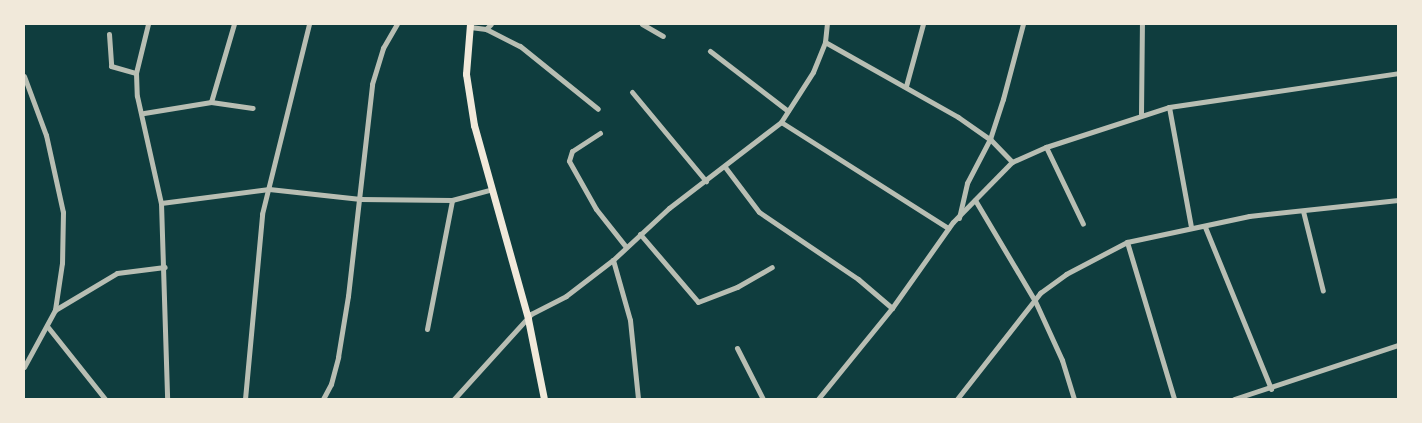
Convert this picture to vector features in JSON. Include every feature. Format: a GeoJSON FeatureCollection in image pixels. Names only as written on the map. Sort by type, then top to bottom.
{"type":"FeatureCollection","features":[{"type":"Feature","properties":{"kind":"main road"},"geometry":{"type":"LineString","coordinates":[[470,25],[466,74],[469,97],[490,190],[528,319],[544,399]]}},
{"type":"Feature","properties":{"kind":"street"},"geometry":{"type":"LineString","coordinates":[[148,24],[136,73],[137,96],[144,113],[161,204],[166,267],[163,341],[167,399]]}},
{"type":"Feature","properties":{"kind":"street"},"geometry":{"type":"LineString","coordinates":[[211,102],[234,24]]}},
{"type":"Feature","properties":{"kind":"street"},"geometry":{"type":"LineString","coordinates":[[245,399],[262,214],[309,24]]}},
{"type":"Feature","properties":{"kind":"street"},"geometry":{"type":"LineString","coordinates":[[323,399],[338,357],[360,199],[372,84],[383,48],[398,24]]}},
{"type":"Feature","properties":{"kind":"street"},"geometry":{"type":"LineString","coordinates":[[486,29],[491,24]]}},
{"type":"Feature","properties":{"kind":"street"},"geometry":{"type":"LineString","coordinates":[[642,24],[663,36]]}},
{"type":"Feature","properties":{"kind":"street"},"geometry":{"type":"LineString","coordinates":[[454,399],[528,319],[544,306],[566,296],[613,260],[640,234],[781,122],[813,72],[825,42],[827,24]]}},
{"type":"Feature","properties":{"kind":"street"},"geometry":{"type":"LineString","coordinates":[[906,86],[923,24]]}},
{"type":"Feature","properties":{"kind":"street"},"geometry":{"type":"LineString","coordinates":[[959,218],[967,183],[990,139],[1023,24]]}},
{"type":"Feature","properties":{"kind":"street"},"geometry":{"type":"LineString","coordinates":[[1141,114],[1142,24]]}},
{"type":"Feature","properties":{"kind":"street"},"geometry":{"type":"LineString","coordinates":[[470,25],[486,29],[520,46],[598,109]]}},
{"type":"Feature","properties":{"kind":"street"},"geometry":{"type":"LineString","coordinates":[[109,34],[111,66],[136,73]]}},
{"type":"Feature","properties":{"kind":"street"},"geometry":{"type":"LineString","coordinates":[[825,42],[906,86],[990,139],[1012,162]]}},
{"type":"Feature","properties":{"kind":"street"},"geometry":{"type":"LineString","coordinates":[[710,51],[788,111]]}},
{"type":"Feature","properties":{"kind":"street"},"geometry":{"type":"LineString","coordinates":[[818,399],[892,308],[948,228],[1012,162],[1046,147],[1141,114],[1169,107],[1398,73]]}},
{"type":"Feature","properties":{"kind":"street"},"geometry":{"type":"LineString","coordinates":[[24,76],[46,135],[63,212],[62,262],[55,310],[24,367]]}},
{"type":"Feature","properties":{"kind":"street"},"geometry":{"type":"LineString","coordinates":[[632,92],[706,181]]}},
{"type":"Feature","properties":{"kind":"street"},"geometry":{"type":"LineString","coordinates":[[144,113],[211,102],[253,108]]}},
{"type":"Feature","properties":{"kind":"street"},"geometry":{"type":"LineString","coordinates":[[1169,107],[1191,227]]}},
{"type":"Feature","properties":{"kind":"street"},"geometry":{"type":"LineString","coordinates":[[781,122],[948,228]]}},
{"type":"Feature","properties":{"kind":"street"},"geometry":{"type":"LineString","coordinates":[[600,133],[572,151],[569,162],[596,209],[626,247]]}},
{"type":"Feature","properties":{"kind":"street"},"geometry":{"type":"LineString","coordinates":[[1046,147],[1083,224]]}},
{"type":"Feature","properties":{"kind":"street"},"geometry":{"type":"LineString","coordinates":[[726,167],[759,212],[858,280],[892,308]]}},
{"type":"Feature","properties":{"kind":"street"},"geometry":{"type":"LineString","coordinates":[[161,204],[269,189],[360,199],[452,200],[490,190]]}},
{"type":"Feature","properties":{"kind":"street"},"geometry":{"type":"LineString","coordinates":[[427,330],[452,200]]}},
{"type":"Feature","properties":{"kind":"street"},"geometry":{"type":"LineString","coordinates":[[975,200],[1036,301],[1062,360],[1074,399]]}},
{"type":"Feature","properties":{"kind":"street"},"geometry":{"type":"LineString","coordinates":[[957,399],[1036,301],[1066,274],[1127,242],[1191,227],[1205,227],[1248,216],[1398,200]]}},
{"type":"Feature","properties":{"kind":"street"},"geometry":{"type":"LineString","coordinates":[[1303,211],[1323,291]]}},
{"type":"Feature","properties":{"kind":"street"},"geometry":{"type":"LineString","coordinates":[[1205,227],[1272,389]]}},
{"type":"Feature","properties":{"kind":"street"},"geometry":{"type":"LineString","coordinates":[[640,234],[698,302],[737,286],[772,267]]}},
{"type":"Feature","properties":{"kind":"street"},"geometry":{"type":"LineString","coordinates":[[1127,242],[1174,399]]}},
{"type":"Feature","properties":{"kind":"street"},"geometry":{"type":"LineString","coordinates":[[613,260],[630,320],[638,399]]}},
{"type":"Feature","properties":{"kind":"street"},"geometry":{"type":"LineString","coordinates":[[55,310],[118,273],[166,267]]}},
{"type":"Feature","properties":{"kind":"street"},"geometry":{"type":"LineString","coordinates":[[47,326],[105,399]]}},
{"type":"Feature","properties":{"kind":"street"},"geometry":{"type":"LineString","coordinates":[[1234,399],[1272,389],[1398,345]]}},
{"type":"Feature","properties":{"kind":"street"},"geometry":{"type":"LineString","coordinates":[[737,348],[763,399]]}}]}
